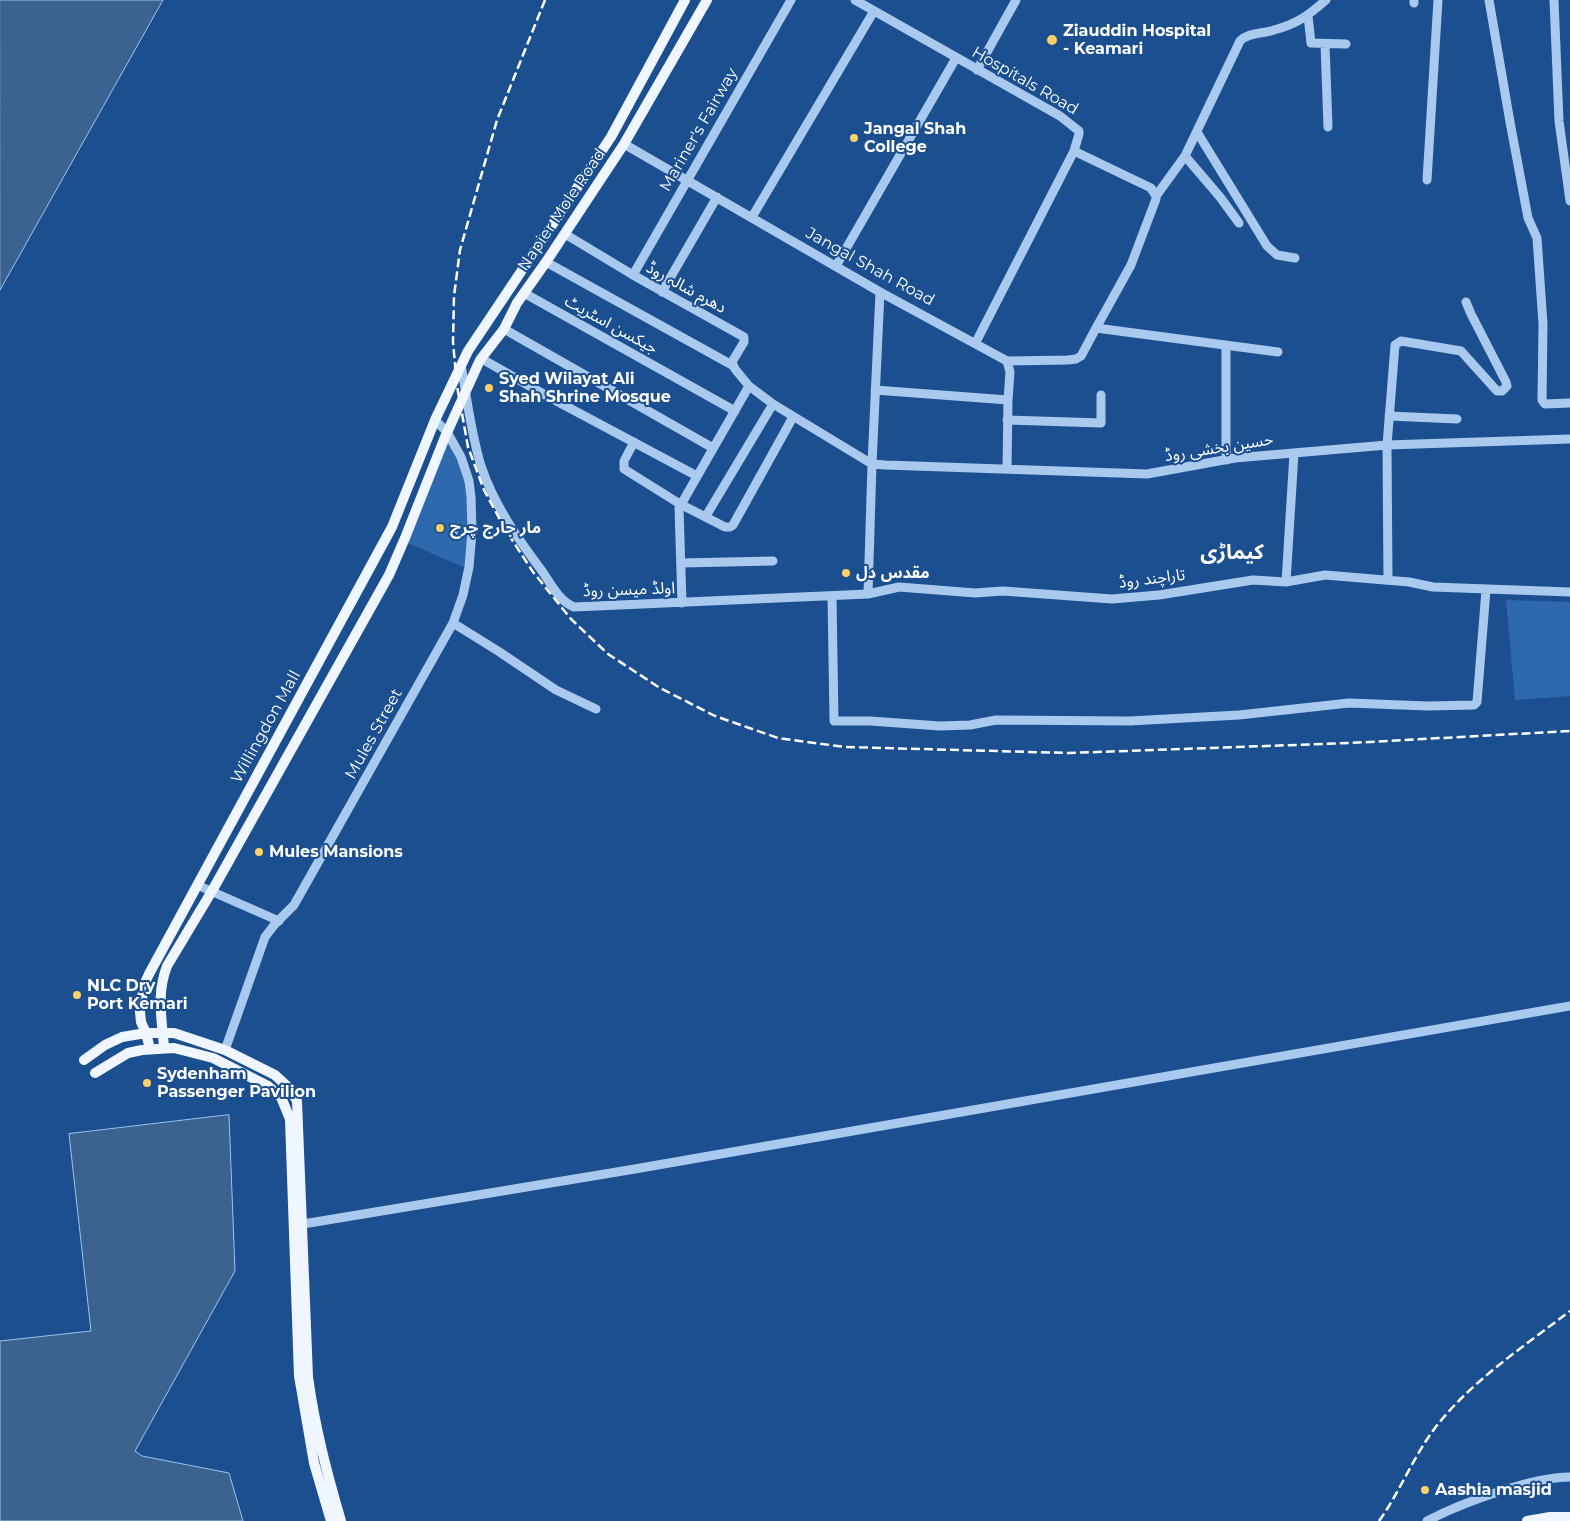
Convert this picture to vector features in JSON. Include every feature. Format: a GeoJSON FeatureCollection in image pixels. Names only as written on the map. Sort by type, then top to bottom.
{"type":"FeatureCollection","features":[{"type":"Feature","properties":{"kind":"main road","name":"Napier Mole Road"},"geometry":{"type":"LineString","coordinates":[[435,420],[468,351],[611,137],[685,0]]}},
{"type":"Feature","properties":{"kind":"main road","name":"Napier Mole Road"},"geometry":{"type":"LineString","coordinates":[[446,434],[482,359],[504,329],[517,304],[624,144],[707,0]]}},
{"type":"Feature","properties":{"kind":"main road","name":"Willingdon Mall"},"geometry":{"type":"LineString","coordinates":[[150,1049],[141,1022],[140,1012],[144,985],[148,974],[392,527],[435,420]]}},
{"type":"Feature","properties":{"kind":"main road","name":"Willingdon Mall"},"geometry":{"type":"LineString","coordinates":[[164,1048],[159,1002],[162,978],[167,966],[212,891],[389,575],[446,434]]}},
{"type":"Feature","properties":{"kind":"main road"},"geometry":{"type":"LineString","coordinates":[[84,1060],[104,1045],[122,1037],[146,1033],[174,1033],[225,1050],[275,1075],[290,1088],[297,1101],[310,1394],[324,1462],[341,1521]]}},
{"type":"Feature","properties":{"kind":"main road"},"geometry":{"type":"LineString","coordinates":[[95,1073],[128,1053],[150,1049],[174,1048],[213,1058],[268,1086],[281,1096],[290,1120],[299,1376],[314,1463],[331,1521]]}},
{"type":"Feature","properties":{"kind":"main road"},"geometry":{"type":"LineString","coordinates":[[1527,1521],[1550,1517],[1570,1517]]}},
{"type":"Feature","properties":{"kind":"street","name":"Mariner's Fairway"},"geometry":{"type":"LineString","coordinates":[[633,275],[791,0]]}},
{"type":"Feature","properties":{"kind":"street","name":"Hospitals Road"},"geometry":{"type":"LineString","coordinates":[[855,0],[1060,116],[1077,128],[1079,134],[1074,151],[976,342]]}},
{"type":"Feature","properties":{"kind":"street"},"geometry":{"type":"LineString","coordinates":[[977,70],[1016,0]]}},
{"type":"Feature","properties":{"kind":"street"},"geometry":{"type":"LineString","coordinates":[[1007,469],[1007,420],[1010,372],[1007,360],[1076,359],[1081,356],[1132,265],[1156,196],[1185,156],[1243,38],[1273,30],[1308,16],[1326,0]]}},
{"type":"Feature","properties":{"kind":"street"},"geometry":{"type":"LineString","coordinates":[[1427,180],[1438,0]]}},
{"type":"Feature","properties":{"kind":"street"},"geometry":{"type":"LineString","coordinates":[[1489,0],[1528,218],[1537,238],[1543,324],[1542,400],[1545,404],[1570,403]]}},
{"type":"Feature","properties":{"kind":"street"},"geometry":{"type":"LineString","coordinates":[[1554,0],[1559,121],[1570,201]]}},
{"type":"Feature","properties":{"kind":"street"},"geometry":{"type":"LineString","coordinates":[[752,217],[874,11]]}},
{"type":"Feature","properties":{"kind":"street"},"geometry":{"type":"LineString","coordinates":[[1308,16],[1311,43],[1346,44]]}},
{"type":"Feature","properties":{"kind":"street"},"geometry":{"type":"LineString","coordinates":[[1325,44],[1328,127]]}},
{"type":"Feature","properties":{"kind":"street"},"geometry":{"type":"LineString","coordinates":[[836,266],[956,58]]}},
{"type":"Feature","properties":{"kind":"street"},"geometry":{"type":"LineString","coordinates":[[1197,132],[1268,246],[1277,255],[1295,258]]}},
{"type":"Feature","properties":{"kind":"street","name":"Jangal Shah Road"},"geometry":{"type":"LineString","coordinates":[[624,144],[880,292],[1007,360]]}},
{"type":"Feature","properties":{"kind":"street"},"geometry":{"type":"LineString","coordinates":[[1074,151],[1151,188],[1156,196]]}},
{"type":"Feature","properties":{"kind":"street"},"geometry":{"type":"LineString","coordinates":[[1185,156],[1220,197],[1239,223]]}},
{"type":"Feature","properties":{"kind":"street"},"geometry":{"type":"LineString","coordinates":[[662,292],[717,197]]}},
{"type":"Feature","properties":{"kind":"street","name":"دھرم شالہ روڈ"},"geometry":{"type":"LineString","coordinates":[[565,234],[662,292],[744,337],[733,358],[732,365]]}},
{"type":"Feature","properties":{"kind":"street"},"geometry":{"type":"LineString","coordinates":[[546,262],[732,365],[749,386],[773,404],[872,464]]}},
{"type":"Feature","properties":{"kind":"street"},"geometry":{"type":"LineString","coordinates":[[868,594],[880,292]]}},
{"type":"Feature","properties":{"kind":"street","name":"جیکسن اسٹریٹ"},"geometry":{"type":"LineString","coordinates":[[524,294],[735,412]]}},
{"type":"Feature","properties":{"kind":"street"},"geometry":{"type":"LineString","coordinates":[[1388,580],[1387,445],[1395,345],[1401,341],[1461,351],[1497,390],[1502,391],[1507,386],[1470,314],[1466,302]]}},
{"type":"Feature","properties":{"kind":"street"},"geometry":{"type":"LineString","coordinates":[[1096,328],[1278,352]]}},
{"type":"Feature","properties":{"kind":"street"},"geometry":{"type":"LineString","coordinates":[[504,329],[713,448]]}},
{"type":"Feature","properties":{"kind":"street"},"geometry":{"type":"LineString","coordinates":[[1226,344],[1226,460]]}},
{"type":"Feature","properties":{"kind":"street"},"geometry":{"type":"LineString","coordinates":[[482,359],[697,476]]}},
{"type":"Feature","properties":{"kind":"street","name":"اولڈ میسن روڈ"},"geometry":{"type":"LineString","coordinates":[[461,365],[475,443],[490,488],[519,540],[563,601],[574,607],[581,608],[868,594]]}},
{"type":"Feature","properties":{"kind":"street"},"geometry":{"type":"LineString","coordinates":[[682,603],[680,504],[749,386]]}},
{"type":"Feature","properties":{"kind":"street"},"geometry":{"type":"LineString","coordinates":[[875,390],[1008,400]]}},
{"type":"Feature","properties":{"kind":"street"},"geometry":{"type":"LineString","coordinates":[[1007,420],[1101,423],[1102,395]]}},
{"type":"Feature","properties":{"kind":"street"},"geometry":{"type":"LineString","coordinates":[[706,516],[773,404]]}},
{"type":"Feature","properties":{"kind":"street"},"geometry":{"type":"LineString","coordinates":[[1389,416],[1457,419]]}},
{"type":"Feature","properties":{"kind":"street"},"geometry":{"type":"LineString","coordinates":[[634,442],[624,461],[624,469],[680,504],[725,527],[730,527],[733,525],[794,417]]}},
{"type":"Feature","properties":{"kind":"street","name":"Mules Street"},"geometry":{"type":"LineString","coordinates":[[225,1050],[265,937],[294,906],[453,623],[469,567],[472,497],[461,458],[435,420]]}},
{"type":"Feature","properties":{"kind":"street","name":"حسین بخشی روڈ"},"geometry":{"type":"LineString","coordinates":[[872,464],[1147,474],[1226,460],[1387,445],[1570,439]]}},
{"type":"Feature","properties":{"kind":"street"},"geometry":{"type":"LineString","coordinates":[[1286,582],[1294,453]]}},
{"type":"Feature","properties":{"kind":"street"},"geometry":{"type":"LineString","coordinates":[[681,563],[773,561]]}},
{"type":"Feature","properties":{"kind":"street","name":"تاراچند روڈ"},"geometry":{"type":"LineString","coordinates":[[868,594],[899,587],[975,593],[1003,591],[1112,599],[1159,595],[1252,580],[1286,582],[1326,575],[1409,582],[1433,587],[1570,592]]}},
{"type":"Feature","properties":{"kind":"street"},"geometry":{"type":"LineString","coordinates":[[832,596],[834,720],[940,726],[970,725],[996,720],[1130,722],[1239,715],[1350,703],[1428,706],[1474,705],[1477,702],[1486,590]]}},
{"type":"Feature","properties":{"kind":"street"},"geometry":{"type":"LineString","coordinates":[[453,623],[556,690],[596,709]]}},
{"type":"Feature","properties":{"kind":"street"},"geometry":{"type":"LineString","coordinates":[[197,884],[279,920]]}},
{"type":"Feature","properties":{"kind":"street"},"geometry":{"type":"LineString","coordinates":[[303,1224],[648,1167],[1570,1006]]}},
{"type":"Feature","properties":{"kind":"street"},"geometry":{"type":"LineString","coordinates":[[1427,1521],[1443,1512],[1526,1484],[1570,1477]]}},
{"type":"Feature","properties":{"kind":"shaded area"},"geometry":{"type":"Polygon","coordinates":[[[0,0],[163,0],[0,290],[0,0]]]}},
{"type":"Feature","properties":{"kind":"shaded area"},"geometry":{"type":"Polygon","coordinates":[[[447,434],[467,482],[468,569],[405,542],[447,434]]]}},
{"type":"Feature","properties":{"kind":"shaded area"},"geometry":{"type":"Polygon","coordinates":[[[1506,600],[1570,602],[1570,696],[1515,700],[1506,600]]]}},
{"type":"Feature","properties":{"kind":"shaded area"},"geometry":{"type":"Polygon","coordinates":[[[229,1115],[235,1271],[135,1451],[142,1456],[229,1473],[243,1521],[0,1521],[0,1341],[91,1331],[69,1134],[229,1115]]]}},
{"type":"Feature","properties":{"kind":"railway"},"geometry":{"type":"LineString","coordinates":[[545,0],[497,120],[460,250],[454,296],[453,342],[457,386],[468,447],[484,490],[505,529],[533,572],[571,619],[608,654],[660,688],[715,716],[778,738],[845,747],[1069,753],[1350,743],[1570,731]]}},
{"type":"Feature","properties":{"kind":"railway"},"geometry":{"type":"LineString","coordinates":[[1379,1521],[1425,1443],[1446,1414],[1496,1367],[1570,1311]]}},
{"type":"Feature","properties":{"kind":"place","name":"Ziauddin Hospital - Keamari"},"geometry":{"type":"Point","coordinates":[1052,40]}},
{"type":"Feature","properties":{"kind":"place","name":"Jangal Shah College"},"geometry":{"type":"Point","coordinates":[854,138]}},
{"type":"Feature","properties":{"kind":"place","name":"Syed Wilayat Ali Shah Shrine Mosque"},"geometry":{"type":"Point","coordinates":[489,388]}},
{"type":"Feature","properties":{"kind":"place","name":"مار جارج چرچ"},"geometry":{"type":"Point","coordinates":[440,528]}},
{"type":"Feature","properties":{"kind":"place","name":"مقدس دل"},"geometry":{"type":"Point","coordinates":[846,573]}},
{"type":"Feature","properties":{"kind":"place","name":"Mules Mansions"},"geometry":{"type":"Point","coordinates":[259,852]}},
{"type":"Feature","properties":{"kind":"place","name":"NLC Dry Port Kemari"},"geometry":{"type":"Point","coordinates":[77,995]}},
{"type":"Feature","properties":{"kind":"place","name":"Sydenham Passenger Pavilion"},"geometry":{"type":"Point","coordinates":[147,1083]}},
{"type":"Feature","properties":{"kind":"place","name":"Aashia masjid"},"geometry":{"type":"Point","coordinates":[1425,1490]}},
{"type":"Feature","properties":{"kind":"district","name":"کیماڑی"},"geometry":{"type":"Point","coordinates":[1232,553]}}]}
